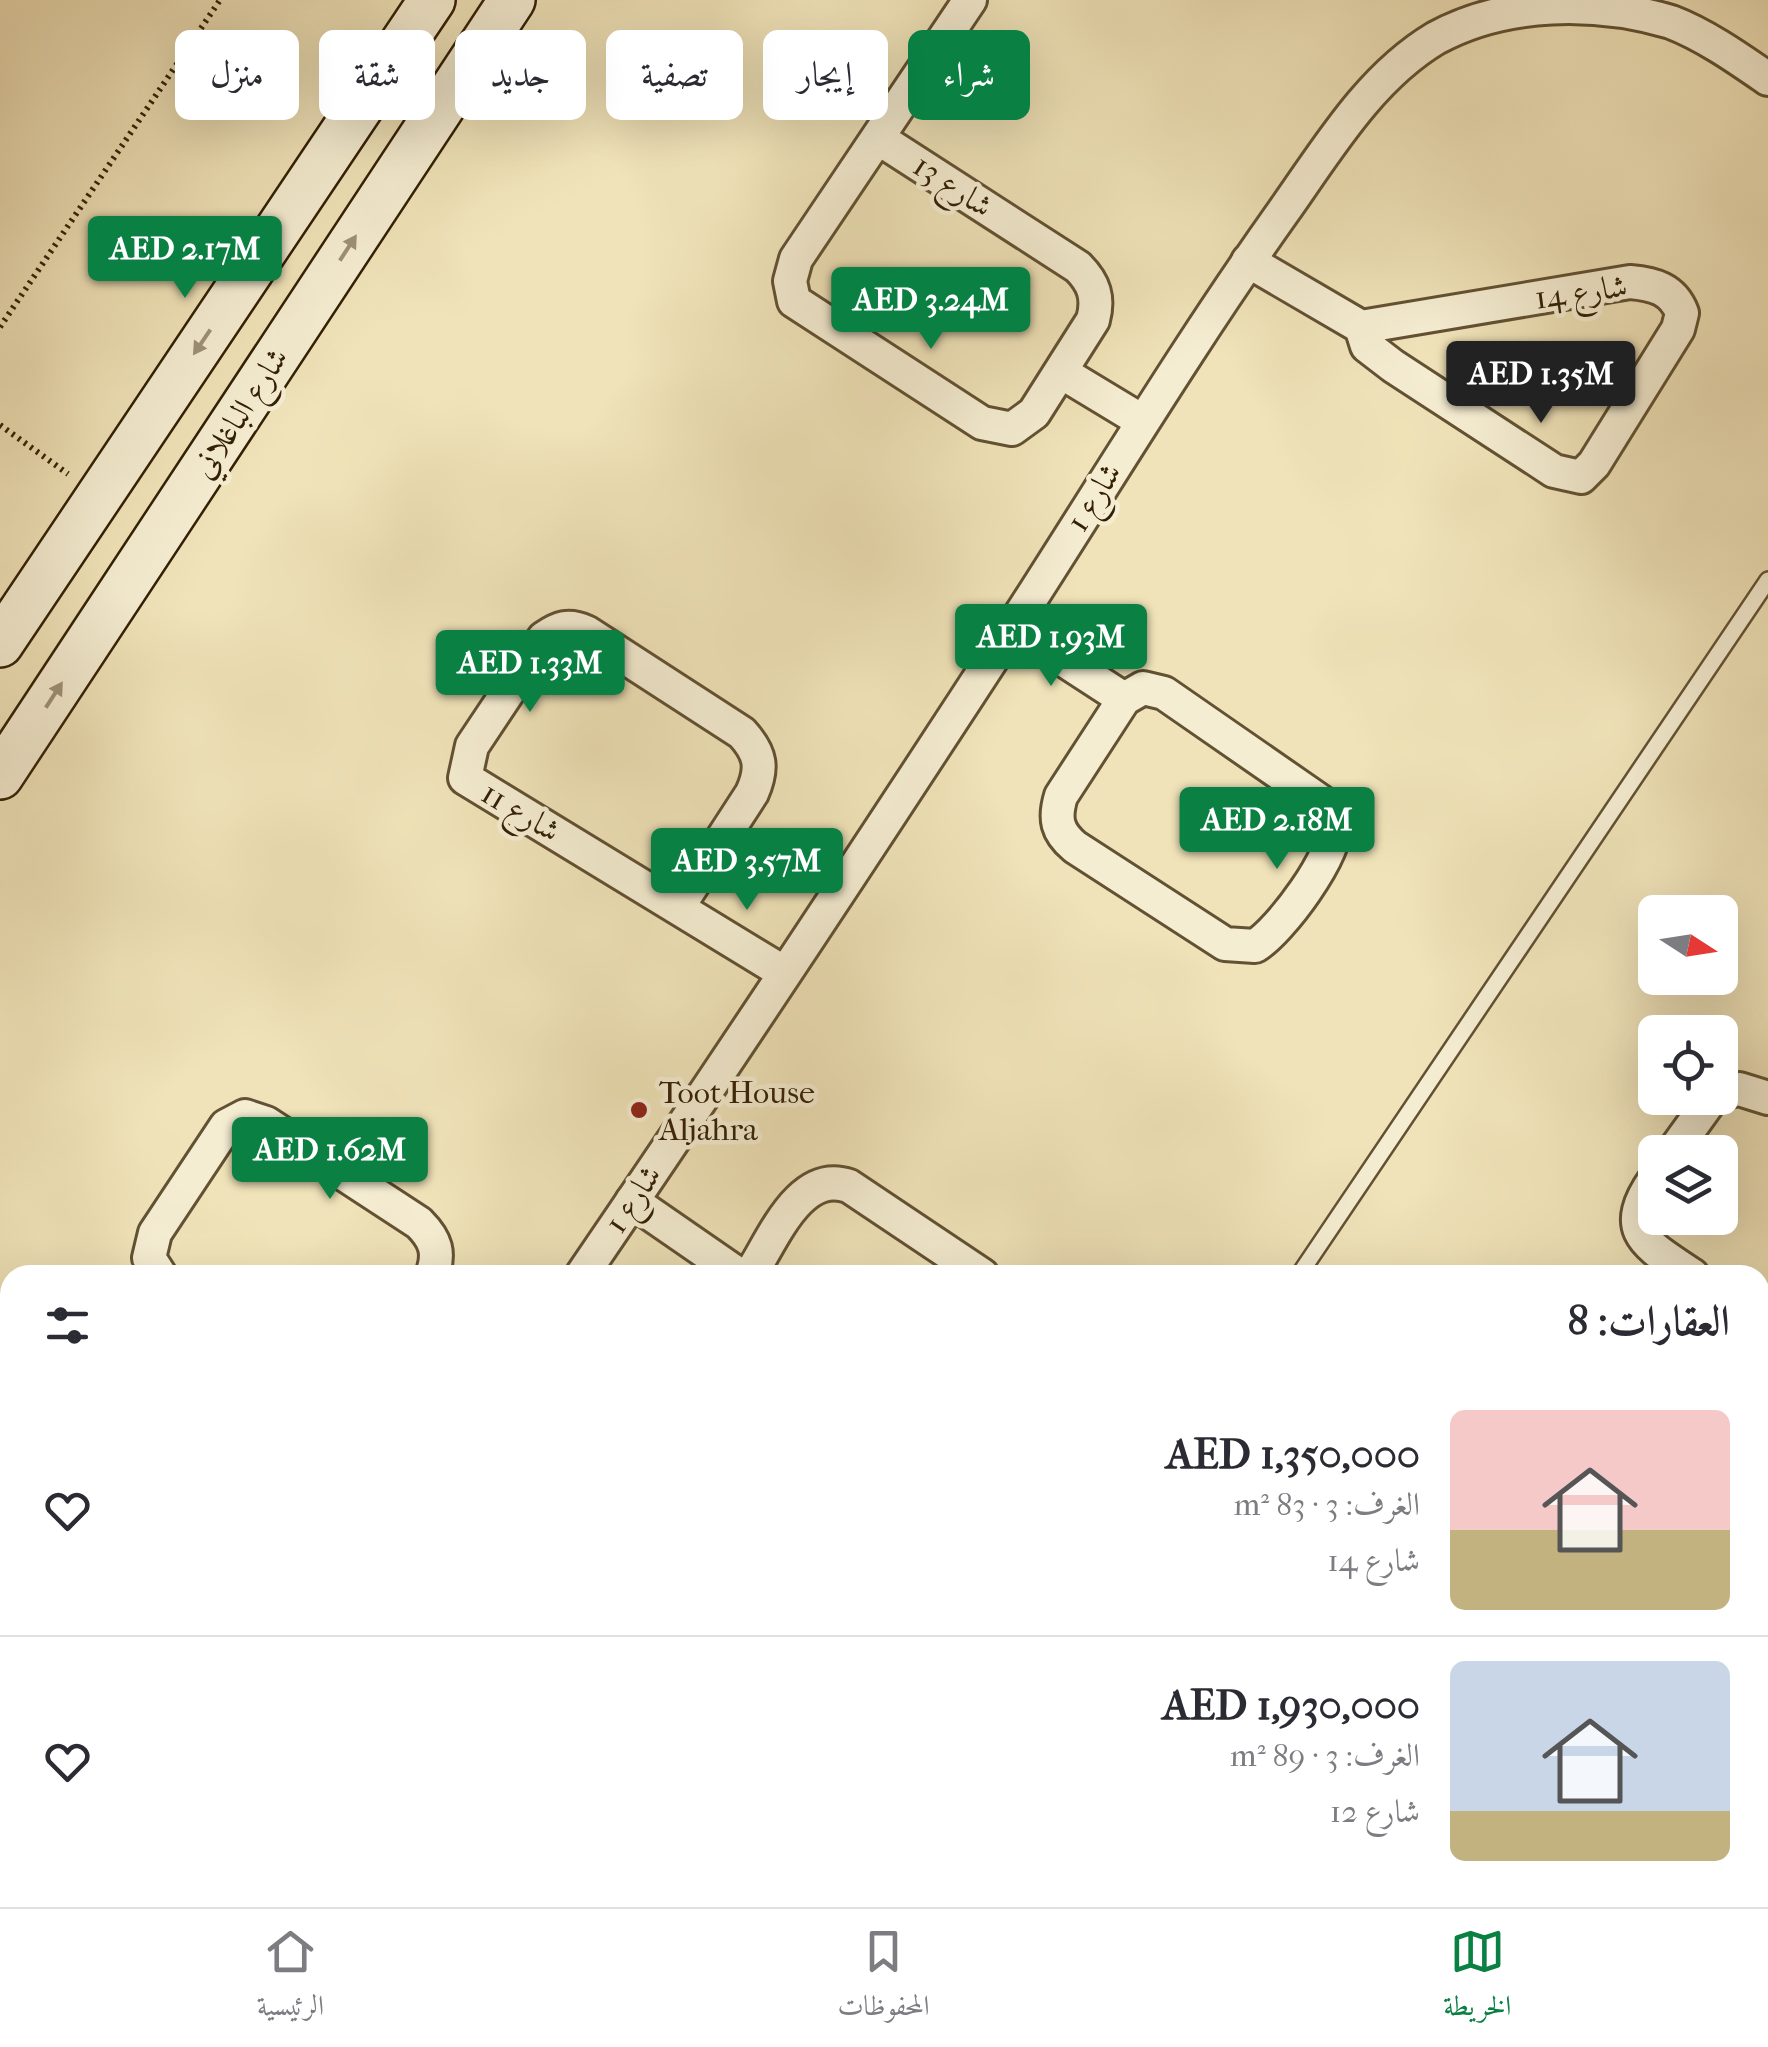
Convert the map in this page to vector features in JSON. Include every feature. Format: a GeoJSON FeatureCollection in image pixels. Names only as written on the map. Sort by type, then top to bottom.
{"type":"FeatureCollection","features":[{"type":"Feature","properties":{"kind":"main road"},"geometry":{"type":"LineString","coordinates":[[0,644],[432,0]]}},
{"type":"Feature","properties":{"kind":"main road","name":"شارع الباغلاني"},"geometry":{"type":"LineString","coordinates":[[0,776],[512,0]]}},
{"type":"Feature","properties":{"kind":"street","name":"شارع 13"},"geometry":{"type":"LineString","coordinates":[[878,138],[1085,274],[1095,289],[1093,320],[1034,413],[1012,429],[982,423],[794,301],[790,281],[796,258],[970,0]]}},
{"type":"Feature","properties":{"kind":"street","name":"شارع 1"},"geometry":{"type":"LineString","coordinates":[[589,1265],[1013,627],[1248,261],[1382,79],[1435,39],[1488,15],[1544,4],[1602,4],[1672,22],[1768,79]]}},
{"type":"Feature","properties":{"kind":"street","name":"شارع 14"},"geometry":{"type":"LineString","coordinates":[[1248,261],[1361,327],[1630,282],[1654,284],[1669,293],[1682,313],[1678,329],[1594,464],[1581,477],[1554,471],[1393,366],[1367,346],[1361,327]]}},
{"type":"Feature","properties":{"kind":"street"},"geometry":{"type":"LineString","coordinates":[[1061,372],[1142,421]]}},
{"type":"Feature","properties":{"kind":"street","name":"شارع 11"},"geometry":{"type":"LineString","coordinates":[[678,907],[752,793],[760,776],[754,746],[742,733],[586,632],[568,626],[556,630],[544,638],[472,746],[465,778],[783,972]]}},
{"type":"Feature","properties":{"kind":"street"},"geometry":{"type":"LineString","coordinates":[[1013,627],[1124,700]]}},
{"type":"Feature","properties":{"kind":"street"},"geometry":{"type":"LineString","coordinates":[[1143,688],[1164,694],[1330,808],[1335,822],[1326,855],[1278,929],[1255,946],[1224,944],[1075,847],[1058,828],[1056,812],[1061,796],[1124,700],[1143,688]]}},
{"type":"Feature","properties":{"kind":"street"},"geometry":{"type":"LineString","coordinates":[[1738,1089],[1752,1090],[1768,1098]]}},
{"type":"Feature","properties":{"kind":"street"},"geometry":{"type":"LineString","coordinates":[[154,1265],[149,1258],[155,1233],[226,1126],[245,1116],[266,1123],[420,1223],[436,1246],[436,1265]]}},
{"type":"Feature","properties":{"kind":"street"},"geometry":{"type":"LineString","coordinates":[[756,1265],[801,1195],[827,1182],[849,1186],[967,1265]]}},
{"type":"Feature","properties":{"kind":"street"},"geometry":{"type":"LineString","coordinates":[[632,1201],[724,1265]]}},
{"type":"Feature","properties":{"kind":"street"},"geometry":{"type":"LineString","coordinates":[[1643,1235],[1650,1246],[1678,1265]]}},
{"type":"Feature","properties":{"kind":"lane"},"geometry":{"type":"LineString","coordinates":[[1306,1265],[1768,580]]}},
{"type":"Feature","properties":{"kind":"path"},"geometry":{"type":"LineString","coordinates":[[0,327],[220,0]]}},
{"type":"Feature","properties":{"kind":"path"},"geometry":{"type":"LineString","coordinates":[[0,425],[99,496]]}},
{"type":"Feature","properties":{"kind":"place","name":"Toot House Aljahra"},"geometry":{"type":"Point","coordinates":[639,1110]}}]}
